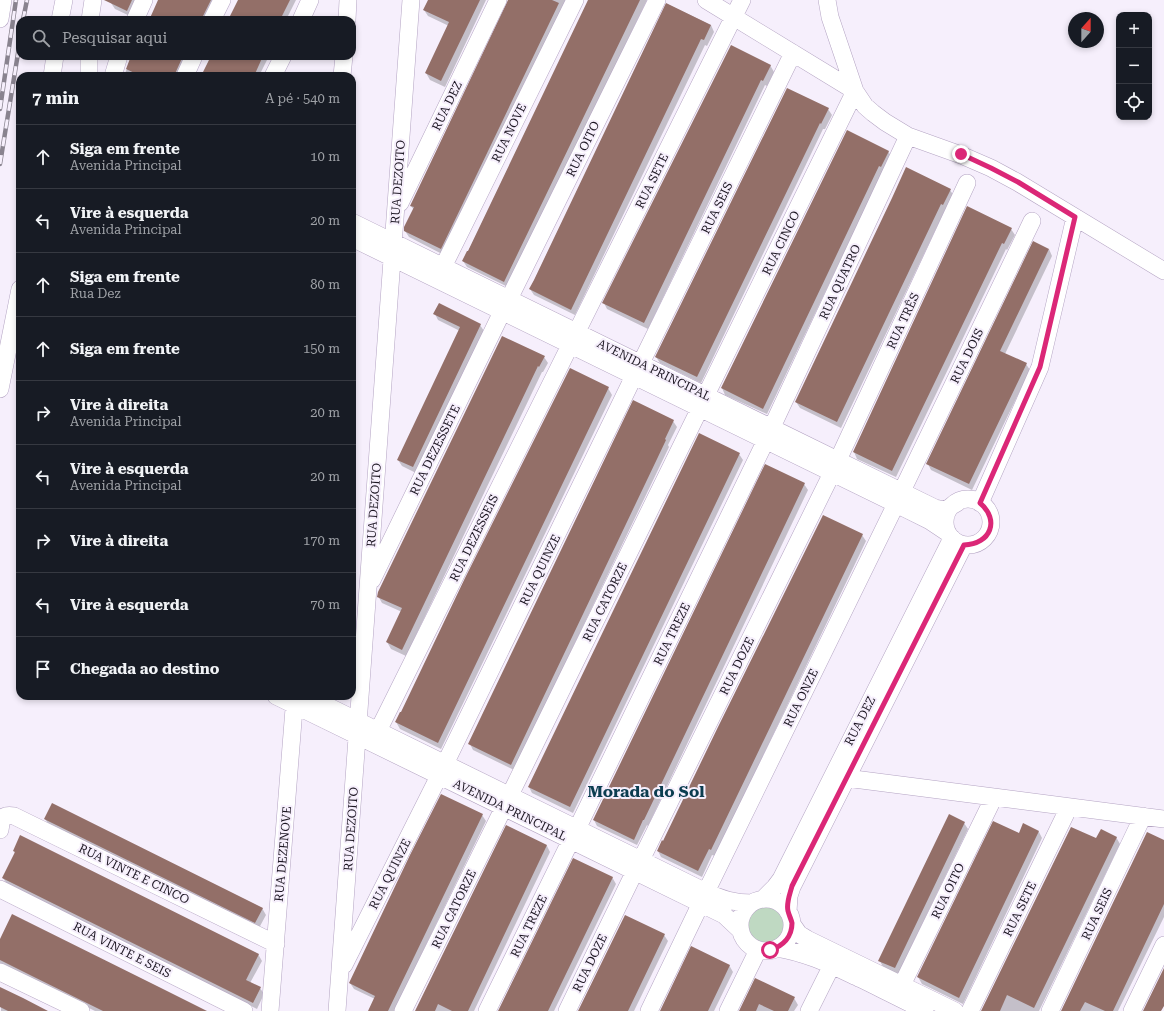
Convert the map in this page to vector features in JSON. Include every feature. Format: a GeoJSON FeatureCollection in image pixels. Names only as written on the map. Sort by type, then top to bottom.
{"type":"FeatureCollection","features":[{"type":"Feature","properties":{"kind":"street"},"geometry":{"type":"LineString","coordinates":[[0,19],[3,0]]}},
{"type":"Feature","properties":{"kind":"street"},"geometry":{"type":"LineString","coordinates":[[61,16],[64,0]]}},
{"type":"Feature","properties":{"kind":"street"},"geometry":{"type":"LineString","coordinates":[[91,16],[93,0]]}},
{"type":"Feature","properties":{"kind":"street"},"geometry":{"type":"LineString","coordinates":[[137,16],[144,0]]}},
{"type":"Feature","properties":{"kind":"street"},"geometry":{"type":"LineString","coordinates":[[214,16],[222,0]]}},
{"type":"Feature","properties":{"kind":"street"},"geometry":{"type":"LineString","coordinates":[[302,16],[310,0]]}},
{"type":"Feature","properties":{"kind":"street"},"geometry":{"type":"LineString","coordinates":[[347,16],[348,0]]}},
{"type":"Feature","properties":{"kind":"street","name":"RUA DEZ"},"geometry":{"type":"LineString","coordinates":[[396,212],[498,0]]}},
{"type":"Feature","properties":{"kind":"street","name":"RUA NOVE"},"geometry":{"type":"LineString","coordinates":[[443,266],[575,0]]}},
{"type":"Feature","properties":{"kind":"street","name":"RUA OITO"},"geometry":{"type":"LineString","coordinates":[[506,305],[657,0]]}},
{"type":"Feature","properties":{"kind":"street"},"geometry":{"type":"LineString","coordinates":[[706,0],[855,91]]}},
{"type":"Feature","properties":{"kind":"street","name":"RUA SETE"},"geometry":{"type":"LineString","coordinates":[[573,338],[742,0]]}},
{"type":"Feature","properties":{"kind":"street"},"geometry":{"type":"LineString","coordinates":[[827,0],[830,17],[855,91],[865,106],[873,113],[908,136],[961,154],[1018,182],[1164,271]]}},
{"type":"Feature","properties":{"kind":"street","name":"RUA DEZOITO"},"geometry":{"type":"LineString","coordinates":[[337,1011],[412,2]]}},
{"type":"Feature","properties":{"kind":"street","name":"RUA SEIS"},"geometry":{"type":"LineString","coordinates":[[638,370],[793,53]]}},
{"type":"Feature","properties":{"kind":"street"},"geometry":{"type":"LineString","coordinates":[[52,72],[54,60]]}},
{"type":"Feature","properties":{"kind":"street"},"geometry":{"type":"LineString","coordinates":[[88,72],[89,60]]}},
{"type":"Feature","properties":{"kind":"street"},"geometry":{"type":"LineString","coordinates":[[114,72],[118,60]]}},
{"type":"Feature","properties":{"kind":"street"},"geometry":{"type":"LineString","coordinates":[[187,72],[192,60]]}},
{"type":"Feature","properties":{"kind":"street"},"geometry":{"type":"LineString","coordinates":[[275,72],[281,60]]}},
{"type":"Feature","properties":{"kind":"street"},"geometry":{"type":"LineString","coordinates":[[342,72],[344,60]]}},
{"type":"Feature","properties":{"kind":"street","name":"RUA CINCO"},"geometry":{"type":"LineString","coordinates":[[703,402],[855,91]]}},
{"type":"Feature","properties":{"kind":"street","name":"RUA QUATRO"},"geometry":{"type":"LineString","coordinates":[[769,434],[908,136]]}},
{"type":"Feature","properties":{"kind":"street","name":"RUA TRÊS"},"geometry":{"type":"LineString","coordinates":[[835,466],[967,183]]}},
{"type":"Feature","properties":{"kind":"street"},"geometry":{"type":"LineString","coordinates":[[956,503],[947,513],[946,526],[955,539],[972,545],[980,542],[986,537],[990,530],[991,523],[990,515],[986,508],[980,503],[1040,367],[1075,217]]}},
{"type":"Feature","properties":{"kind":"street","name":"RUA DOIS"},"geometry":{"type":"LineString","coordinates":[[899,498],[1032,221]]}},
{"type":"Feature","properties":{"kind":"street","name":"AVENIDA PRINCIPAL"},"geometry":{"type":"LineString","coordinates":[[356,225],[393,250],[899,498],[955,539]]}},
{"type":"Feature","properties":{"kind":"street","name":"AVENIDA PRINCIPAL"},"geometry":{"type":"LineString","coordinates":[[356,239],[443,266],[506,305]]}},
{"type":"Feature","properties":{"kind":"street","name":"RUA DEZESSETE"},"geometry":{"type":"LineString","coordinates":[[368,589],[506,305]]}},
{"type":"Feature","properties":{"kind":"street"},"geometry":{"type":"LineString","coordinates":[[0,389],[16,309]]}},
{"type":"Feature","properties":{"kind":"street","name":"RUA DEZESSEIS"},"geometry":{"type":"LineString","coordinates":[[378,731],[573,338]]}},
{"type":"Feature","properties":{"kind":"street","name":"RUA QUINZE"},"geometry":{"type":"LineString","coordinates":[[340,973],[442,770],[638,370]]}},
{"type":"Feature","properties":{"kind":"street","name":"RUA CATORZE"},"geometry":{"type":"LineString","coordinates":[[403,1011],[703,402]]}},
{"type":"Feature","properties":{"kind":"street","name":"RUA TREZE"},"geometry":{"type":"LineString","coordinates":[[487,1011],[769,434]]}},
{"type":"Feature","properties":{"kind":"street","name":"RUA DOZE"},"geometry":{"type":"LineString","coordinates":[[567,1011],[835,466]]}},
{"type":"Feature","properties":{"kind":"street","name":"AVENIDA PRINCIPAL"},"geometry":{"type":"LineString","coordinates":[[899,498],[945,510],[962,500],[980,503]]}},
{"type":"Feature","properties":{"kind":"street","name":"RUA ONZE"},"geometry":{"type":"LineString","coordinates":[[649,1011],[703,897],[899,498]]}},
{"type":"Feature","properties":{"kind":"street"},"geometry":{"type":"LineString","coordinates":[[728,1011],[758,950],[763,951],[777,948],[784,944],[788,938],[791,931],[789,896],[792,886],[846,778],[955,539]]}},
{"type":"Feature","properties":{"kind":"street","name":"RUA DEZ"},"geometry":{"type":"LineString","coordinates":[[757,901],[775,887],[781,879],[955,539]]}},
{"type":"Feature","properties":{"kind":"street","name":"RUA DEZENOVE"},"geometry":{"type":"LineString","coordinates":[[270,1011],[299,700]]}},
{"type":"Feature","properties":{"kind":"street","name":"AVENIDA PRINCIPAL"},"geometry":{"type":"LineString","coordinates":[[301,700],[703,897],[740,930],[743,938],[749,944],[758,950]]}},
{"type":"Feature","properties":{"kind":"street","name":"AVENIDA PRINCIPAL"},"geometry":{"type":"LineString","coordinates":[[358,729],[378,731],[442,770]]}},
{"type":"Feature","properties":{"kind":"street"},"geometry":{"type":"LineString","coordinates":[[846,778],[1164,819]]}},
{"type":"Feature","properties":{"kind":"street","name":"RUA OITO"},"geometry":{"type":"LineString","coordinates":[[896,998],[994,797]]}},
{"type":"Feature","properties":{"kind":"street","name":"RUA SETE"},"geometry":{"type":"LineString","coordinates":[[970,1011],[1069,807]]}},
{"type":"Feature","properties":{"kind":"street","name":"RUA VINTE E CINCO"},"geometry":{"type":"LineString","coordinates":[[0,830],[1,821],[4,816],[7,814],[14,816],[276,944]]}},
{"type":"Feature","properties":{"kind":"street","name":"RUA SEIS"},"geometry":{"type":"LineString","coordinates":[[1050,1011],[1143,816]]}},
{"type":"Feature","properties":{"kind":"street","name":"RUA VINTE E SEIS"},"geometry":{"type":"LineString","coordinates":[[0,889],[244,1011]]}},
{"type":"Feature","properties":{"kind":"street","name":"AVENIDA PRINCIPAL"},"geometry":{"type":"LineString","coordinates":[[703,897],[722,899],[738,903],[771,900],[778,902],[783,906],[799,934],[896,998]]}},
{"type":"Feature","properties":{"kind":"street"},"geometry":{"type":"LineString","coordinates":[[740,930],[740,922],[746,908],[757,901]]}},
{"type":"Feature","properties":{"kind":"street"},"geometry":{"type":"LineString","coordinates":[[1132,1011],[1164,944]]}},
{"type":"Feature","properties":{"kind":"street"},"geometry":{"type":"LineString","coordinates":[[777,948],[806,954],[832,965],[896,998],[925,1011]]}},
{"type":"Feature","properties":{"kind":"street"},"geometry":{"type":"LineString","coordinates":[[810,1011],[832,965]]}},
{"type":"Feature","properties":{"kind":"street"},"geometry":{"type":"LineString","coordinates":[[0,972],[81,1011]]}},
{"type":"Feature","properties":{"kind":"street"},"geometry":{"type":"LineString","coordinates":[[896,998],[955,1011]]}},
{"type":"Feature","properties":{"kind":"green space"},"geometry":{"type":"Polygon","coordinates":[[[761,904],[769,904],[777,907],[783,913],[786,925],[783,937],[777,943],[769,946],[761,946],[753,943],[747,937],[744,929],[744,921],[747,913],[753,907],[761,904]]]}},
{"type":"Feature","properties":{"kind":"building"},"geometry":{"type":"Polygon","coordinates":[[[104,0],[132,0],[127,11],[104,0]]]}},
{"type":"Feature","properties":{"kind":"building"},"geometry":{"type":"Polygon","coordinates":[[[158,0],[211,0],[203,16],[151,16],[158,0]]]}},
{"type":"Feature","properties":{"kind":"building"},"geometry":{"type":"Polygon","coordinates":[[[238,0],[290,0],[282,16],[230,16],[238,0]]]}},
{"type":"Feature","properties":{"kind":"building"},"geometry":{"type":"Polygon","coordinates":[[[428,0],[480,0],[441,81],[425,73],[449,22],[423,10],[428,0]]]}},
{"type":"Feature","properties":{"kind":"building"},"geometry":{"type":"Polygon","coordinates":[[[508,0],[552,0],[559,3],[441,249],[404,231],[404,227],[414,207],[410,206],[508,0]]]}},
{"type":"Feature","properties":{"kind":"building"},"geometry":{"type":"Polygon","coordinates":[[[588,0],[640,0],[504,282],[462,261],[588,0]]]}},
{"type":"Feature","properties":{"kind":"building"},"geometry":{"type":"Polygon","coordinates":[[[666,3],[711,25],[704,40],[701,39],[571,310],[529,289],[666,3]]]}},
{"type":"Feature","properties":{"kind":"building"},"geometry":{"type":"Polygon","coordinates":[[[731,45],[771,65],[763,81],[761,80],[644,323],[602,303],[731,45]]]}},
{"type":"Feature","properties":{"kind":"building"},"geometry":{"type":"Polygon","coordinates":[[[129,60],[181,60],[176,72],[132,72],[126,69],[129,60]]]}},
{"type":"Feature","properties":{"kind":"building"},"geometry":{"type":"Polygon","coordinates":[[[209,60],[261,60],[256,72],[203,72],[209,60]]]}},
{"type":"Feature","properties":{"kind":"building"},"geometry":{"type":"Polygon","coordinates":[[[787,88],[829,108],[821,124],[820,123],[697,377],[655,357],[787,88]]]}},
{"type":"Feature","properties":{"kind":"building"},"geometry":{"type":"Polygon","coordinates":[[[847,130],[889,151],[881,167],[879,166],[763,409],[721,388],[847,130]]]}},
{"type":"Feature","properties":{"kind":"building"},"geometry":{"type":"Polygon","coordinates":[[[906,167],[951,189],[943,205],[941,204],[837,422],[795,402],[906,167]]]}},
{"type":"Feature","properties":{"kind":"building"},"geometry":{"type":"Polygon","coordinates":[[[967,206],[1012,228],[1004,244],[1002,243],[892,471],[853,452],[967,206]]]}},
{"type":"Feature","properties":{"kind":"building"},"geometry":{"type":"Polygon","coordinates":[[[1033,241],[1049,249],[1000,351],[1027,363],[969,484],[926,464],[1033,241]]]}},
{"type":"Feature","properties":{"kind":"building"},"geometry":{"type":"Polygon","coordinates":[[[439,303],[481,324],[413,467],[397,460],[460,327],[433,314],[439,303]]]}},
{"type":"Feature","properties":{"kind":"building"},"geometry":{"type":"Polygon","coordinates":[[[502,336],[545,356],[539,367],[538,366],[402,650],[386,642],[402,608],[377,597],[378,592],[502,336]]]}},
{"type":"Feature","properties":{"kind":"building"},"geometry":{"type":"Polygon","coordinates":[[[570,368],[609,387],[438,743],[395,722],[570,368]]]}},
{"type":"Feature","properties":{"kind":"building"},"geometry":{"type":"Polygon","coordinates":[[[633,400],[674,420],[665,439],[666,440],[511,765],[468,744],[633,400]]]}},
{"type":"Feature","properties":{"kind":"building"},"geometry":{"type":"Polygon","coordinates":[[[699,433],[740,453],[570,807],[528,787],[699,433]]]}},
{"type":"Feature","properties":{"kind":"building"},"geometry":{"type":"Polygon","coordinates":[[[765,464],[805,483],[634,840],[593,820],[765,464]]]}},
{"type":"Feature","properties":{"kind":"building"},"geometry":{"type":"Polygon","coordinates":[[[823,515],[863,534],[711,850],[709,849],[698,871],[657,851],[823,515]]]}},
{"type":"Feature","properties":{"kind":"building"},"geometry":{"type":"Polygon","coordinates":[[[441,794],[483,814],[388,1011],[368,1011],[375,996],[349,983],[441,794]]]}},
{"type":"Feature","properties":{"kind":"building"},"geometry":{"type":"Polygon","coordinates":[[[52,803],[263,908],[255,923],[44,819],[52,803]]]}},
{"type":"Feature","properties":{"kind":"building"},"geometry":{"type":"Polygon","coordinates":[[[949,814],[965,822],[895,968],[878,961],[949,814]]]}},
{"type":"Feature","properties":{"kind":"building"},"geometry":{"type":"Polygon","coordinates":[[[993,821],[1019,833],[1023,823],[1039,831],[959,998],[917,977],[993,821]]]}},
{"type":"Feature","properties":{"kind":"building"},"geometry":{"type":"Polygon","coordinates":[[[506,825],[547,845],[468,1011],[452,1011],[438,1004],[435,1011],[415,1011],[506,825]]]}},
{"type":"Feature","properties":{"kind":"building"},"geometry":{"type":"Polygon","coordinates":[[[1071,827],[1096,838],[1101,829],[1117,837],[1034,1008],[1007,995],[1000,1011],[981,1011],[1071,827]]]}},
{"type":"Feature","properties":{"kind":"building"},"geometry":{"type":"Polygon","coordinates":[[[1147,832],[1164,840],[1164,904],[1113,1011],[1105,1011],[1085,1002],[1080,1011],[1061,1011],[1147,832]]]}},
{"type":"Feature","properties":{"kind":"building"},"geometry":{"type":"Polygon","coordinates":[[[20,835],[259,954],[246,980],[261,987],[253,1003],[2,878],[15,852],[13,851],[20,835]]]}},
{"type":"Feature","properties":{"kind":"building"},"geometry":{"type":"Polygon","coordinates":[[[573,858],[613,877],[548,1011],[498,1011],[573,858]]]}},
{"type":"Feature","properties":{"kind":"building"},"geometry":{"type":"Polygon","coordinates":[[[12,914],[207,1011],[103,1011],[32,976],[0,960],[0,939],[12,914]]]}},
{"type":"Feature","properties":{"kind":"building"},"geometry":{"type":"Polygon","coordinates":[[[625,915],[665,934],[628,1011],[578,1011],[625,915]]]}},
{"type":"Feature","properties":{"kind":"building"},"geometry":{"type":"Polygon","coordinates":[[[691,946],[730,965],[721,984],[708,1011],[660,1011],[691,946]]]}},
{"type":"Feature","properties":{"kind":"building"},"geometry":{"type":"Polygon","coordinates":[[[1164,968],[1164,1006],[1161,1011],[1143,1011],[1164,968]]]}},
{"type":"Feature","properties":{"kind":"building"},"geometry":{"type":"Polygon","coordinates":[[[755,978],[795,997],[788,1011],[774,1011],[759,1004],[756,1011],[739,1011],[755,978]]]}},
{"type":"Feature","properties":{"kind":"building"},"geometry":{"type":"Polygon","coordinates":[[[0,987],[48,1011],[8,1011],[0,1007],[0,987]]]}},
{"type":"Feature","properties":{"kind":"railway"},"geometry":{"type":"LineString","coordinates":[[0,109],[16,0]]}},
{"type":"Feature","properties":{"kind":"railway"},"geometry":{"type":"LineString","coordinates":[[24,16],[27,0]]}},
{"type":"Feature","properties":{"kind":"railway"},"geometry":{"type":"LineString","coordinates":[[0,164],[17,60]]}},
{"type":"Feature","properties":{"kind":"district","name":"Morada do Sol"},"geometry":{"type":"Point","coordinates":[646,791]}},
{"type":"Feature","properties":{"kind":"route"},"geometry":{"type":"LineString","coordinates":[[770,950],[784,944],[788,938],[792,924],[788,912],[789,896],[792,886],[964,545],[972,545],[980,542],[986,537],[990,530],[990,515],[986,508],[980,503],[1040,367],[1075,217],[1018,182],[961,154]]}}]}
